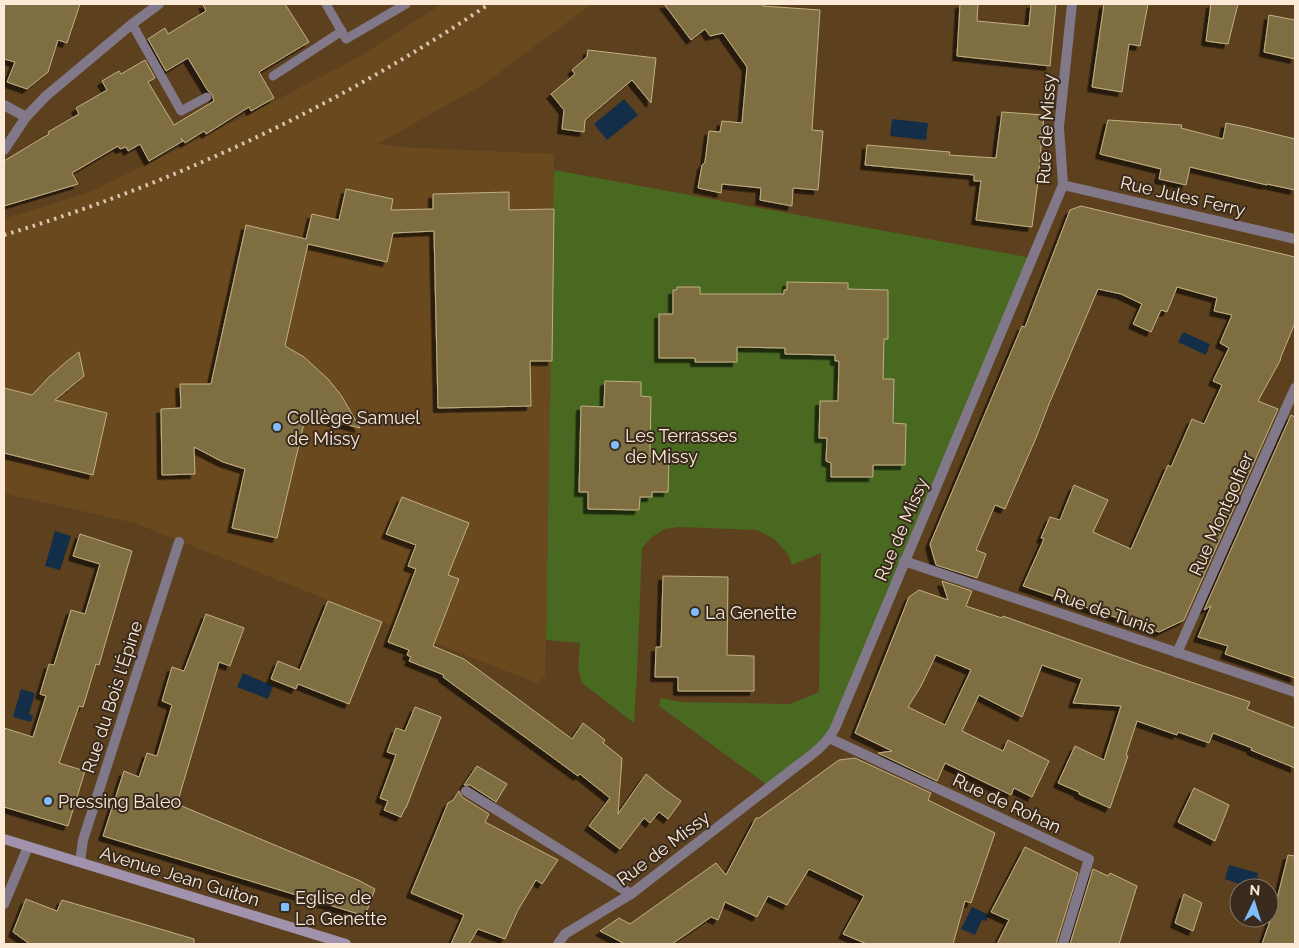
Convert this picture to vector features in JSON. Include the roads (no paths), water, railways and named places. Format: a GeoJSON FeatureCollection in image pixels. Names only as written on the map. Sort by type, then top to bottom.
{"type":"FeatureCollection","features":[{"type":"Feature","properties":{"kind":"main road","name":"Avenue Jean Guiton"},"geometry":{"type":"LineString","coordinates":[[4,839],[346,944]]}},
{"type":"Feature","properties":{"kind":"street"},"geometry":{"type":"LineString","coordinates":[[4,150],[26,117],[46,96],[132,24],[159,4]]}},
{"type":"Feature","properties":{"kind":"street","name":"Rue de Missy"},"geometry":{"type":"LineString","coordinates":[[558,944],[565,934],[631,894],[812,754],[829,738],[836,728],[904,561],[1063,185],[1059,127],[1072,4]]}},
{"type":"Feature","properties":{"kind":"street"},"geometry":{"type":"LineString","coordinates":[[4,105],[26,117]]}},
{"type":"Feature","properties":{"kind":"street","name":"Rue Jules Ferry"},"geometry":{"type":"LineString","coordinates":[[1063,185],[1295,239]]}},
{"type":"Feature","properties":{"kind":"street","name":"Rue Montgolfier"},"geometry":{"type":"LineString","coordinates":[[1177,653],[1295,388]]}},
{"type":"Feature","properties":{"kind":"street","name":"Rue du Bois l'Épine"},"geometry":{"type":"LineString","coordinates":[[80,862],[83,840],[179,542]]}},
{"type":"Feature","properties":{"kind":"street","name":"Rue de Tunis"},"geometry":{"type":"LineString","coordinates":[[904,561],[1295,692]]}},
{"type":"Feature","properties":{"kind":"street","name":"Rue de Rohan"},"geometry":{"type":"LineString","coordinates":[[829,738],[1089,859],[1063,944]]}},
{"type":"Feature","properties":{"kind":"street"},"geometry":{"type":"LineString","coordinates":[[466,791],[631,894]]}},
{"type":"Feature","properties":{"kind":"street"},"geometry":{"type":"LineString","coordinates":[[4,904],[28,847]]}},
{"type":"Feature","properties":{"kind":"lane"},"geometry":{"type":"LineString","coordinates":[[326,4],[346,39],[406,4]]}},
{"type":"Feature","properties":{"kind":"lane"},"geometry":{"type":"LineString","coordinates":[[132,24],[180,111],[206,97]]}},
{"type":"Feature","properties":{"kind":"lane"},"geometry":{"type":"LineString","coordinates":[[273,76],[342,32]]}},
{"type":"Feature","properties":{"kind":"water"},"geometry":{"type":"Polygon","coordinates":[[[624,99],[638,115],[607,140],[594,124],[624,99]]]}},
{"type":"Feature","properties":{"kind":"water"},"geometry":{"type":"Polygon","coordinates":[[[892,119],[928,123],[926,140],[890,136],[892,119]]]}},
{"type":"Feature","properties":{"kind":"water"},"geometry":{"type":"Polygon","coordinates":[[[1183,332],[1210,344],[1206,355],[1178,342],[1183,332]]]}},
{"type":"Feature","properties":{"kind":"water"},"geometry":{"type":"Polygon","coordinates":[[[55,531],[71,536],[60,570],[45,566],[55,531]]]}},
{"type":"Feature","properties":{"kind":"water"},"geometry":{"type":"Polygon","coordinates":[[[243,673],[273,686],[268,699],[237,687],[243,673]]]}},
{"type":"Feature","properties":{"kind":"water"},"geometry":{"type":"Polygon","coordinates":[[[21,689],[35,693],[29,714],[33,716],[31,722],[13,717],[21,689]]]}},
{"type":"Feature","properties":{"kind":"water"},"geometry":{"type":"Polygon","coordinates":[[[1229,865],[1258,873],[1258,878],[1229,878],[1229,880],[1225,879],[1229,865]]]}},
{"type":"Feature","properties":{"kind":"water"},"geometry":{"type":"Polygon","coordinates":[[[972,907],[989,915],[986,921],[982,920],[975,935],[961,929],[972,907]]]}},
{"type":"Feature","properties":{"kind":"railway"},"geometry":{"type":"LineString","coordinates":[[4,235],[131,191],[194,166],[255,138],[375,75],[489,4]]}},
{"type":"Feature","properties":{"kind":"place","name":"Collège Samuel de Missy"},"geometry":{"type":"Point","coordinates":[277,427]}},
{"type":"Feature","properties":{"kind":"place","name":"Les Terrasses de Missy"},"geometry":{"type":"Point","coordinates":[615,445]}},
{"type":"Feature","properties":{"kind":"place","name":"La Genette"},"geometry":{"type":"Point","coordinates":[695,612]}},
{"type":"Feature","properties":{"kind":"place","name":"Pressing Baleo"},"geometry":{"type":"Point","coordinates":[48,801]}},
{"type":"Feature","properties":{"kind":"place","name":"Eglise de La Genette"},"geometry":{"type":"Point","coordinates":[285,907]}}]}
